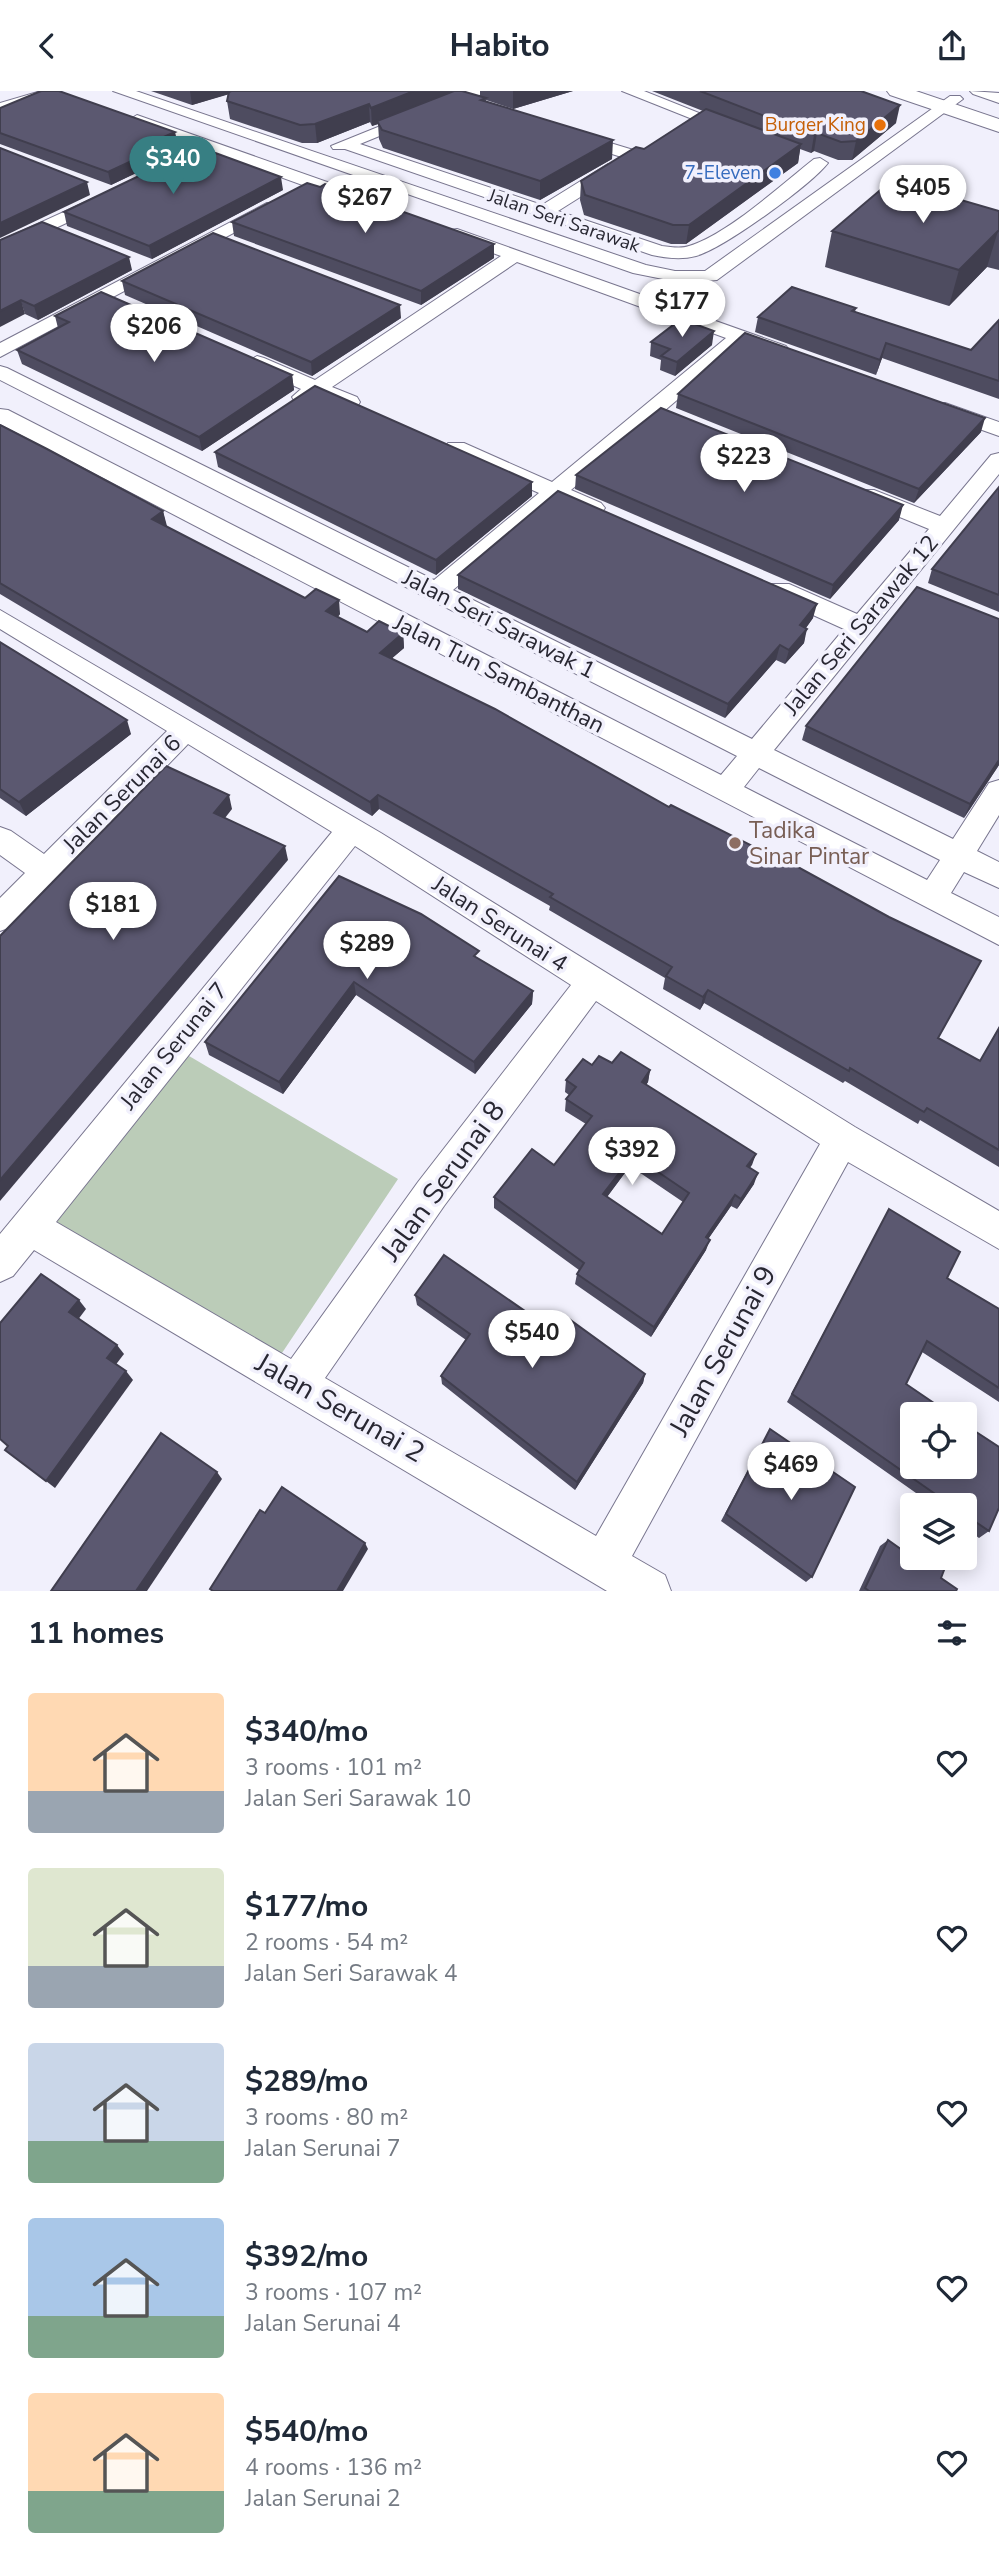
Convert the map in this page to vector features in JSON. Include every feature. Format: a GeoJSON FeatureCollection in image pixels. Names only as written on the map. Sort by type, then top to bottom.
{"type":"FeatureCollection","features":[{"type":"Feature","properties":{"kind":"main road"},"geometry":{"type":"LineString","coordinates":[[900,92],[943,99],[999,114]]}},
{"type":"Feature","properties":{"kind":"main road"},"geometry":{"type":"LineString","coordinates":[[900,92],[920,107],[912,121]]}},
{"type":"Feature","properties":{"kind":"main road"},"geometry":{"type":"LineString","coordinates":[[943,99],[999,126]]}},
{"type":"Feature","properties":{"kind":"main road"},"geometry":{"type":"LineString","coordinates":[[912,121],[954,118],[999,126]]}},
{"type":"Feature","properties":{"kind":"street","name":"Jalan Seri Sarawak"},"geometry":{"type":"LineString","coordinates":[[121,91],[640,269],[673,277],[694,278],[710,276],[850,174],[912,121],[943,99]]}},
{"type":"Feature","properties":{"kind":"street"},"geometry":{"type":"LineString","coordinates":[[313,157],[481,91]]}},
{"type":"Feature","properties":{"kind":"street"},"geometry":{"type":"LineString","coordinates":[[630,91],[750,137]]}},
{"type":"Feature","properties":{"kind":"street"},"geometry":{"type":"LineString","coordinates":[[978,91],[999,98]]}},
{"type":"Feature","properties":{"kind":"street"},"geometry":{"type":"LineString","coordinates":[[0,108],[41,95],[63,95]]}},
{"type":"Feature","properties":{"kind":"street"},"geometry":{"type":"LineString","coordinates":[[459,100],[485,108]]}},
{"type":"Feature","properties":{"kind":"street"},"geometry":{"type":"LineString","coordinates":[[193,116],[217,108]]}},
{"type":"Feature","properties":{"kind":"street"},"geometry":{"type":"LineString","coordinates":[[125,116],[377,205]]}},
{"type":"Feature","properties":{"kind":"street"},"geometry":{"type":"LineString","coordinates":[[676,130],[697,116]]}},
{"type":"Feature","properties":{"kind":"street"},"geometry":{"type":"LineString","coordinates":[[543,212],[639,153],[560,133]]}},
{"type":"Feature","properties":{"kind":"street"},"geometry":{"type":"LineString","coordinates":[[345,144],[659,251],[694,252],[730,230],[820,163]]}},
{"type":"Feature","properties":{"kind":"street"},"geometry":{"type":"LineString","coordinates":[[187,158],[212,146]]}},
{"type":"Feature","properties":{"kind":"street"},"geometry":{"type":"LineString","coordinates":[[797,154],[850,174]]}},
{"type":"Feature","properties":{"kind":"street"},"geometry":{"type":"LineString","coordinates":[[0,351],[314,183]]}},
{"type":"Feature","properties":{"kind":"street"},"geometry":{"type":"LineString","coordinates":[[0,248],[113,195],[88,185]]}},
{"type":"Feature","properties":{"kind":"street"},"geometry":{"type":"LineString","coordinates":[[46,226],[71,237]]}},
{"type":"Feature","properties":{"kind":"street"},"geometry":{"type":"LineString","coordinates":[[440,228],[792,354]]}},
{"type":"Feature","properties":{"kind":"street"},"geometry":{"type":"LineString","coordinates":[[214,237],[239,247]]}},
{"type":"Feature","properties":{"kind":"street"},"geometry":{"type":"LineString","coordinates":[[282,411],[317,388],[412,314],[515,255]]}},
{"type":"Feature","properties":{"kind":"street"},"geometry":{"type":"LineString","coordinates":[[130,260],[152,269]]}},
{"type":"Feature","properties":{"kind":"street"},"geometry":{"type":"LineString","coordinates":[[102,295],[127,306]]}},
{"type":"Feature","properties":{"kind":"street"},"geometry":{"type":"LineString","coordinates":[[435,592],[740,336]]}},
{"type":"Feature","properties":{"kind":"street"},"geometry":{"type":"LineString","coordinates":[[241,355],[367,410]]}},
{"type":"Feature","properties":{"kind":"street","name":"Jalan Seri Sarawak 1"},"geometry":{"type":"LineString","coordinates":[[0,372],[999,876]]}},
{"type":"Feature","properties":{"kind":"street"},"geometry":{"type":"LineString","coordinates":[[921,401],[999,429]]}},
{"type":"Feature","properties":{"kind":"street"},"geometry":{"type":"LineString","coordinates":[[654,410],[680,420]]}},
{"type":"Feature","properties":{"kind":"street","name":"Jalan Tun Sambanthan"},"geometry":{"type":"LineString","coordinates":[[0,415],[999,932]]}},
{"type":"Feature","properties":{"kind":"street"},"geometry":{"type":"LineString","coordinates":[[442,442],[618,519]]}},
{"type":"Feature","properties":{"kind":"street"},"geometry":{"type":"LineString","coordinates":[[193,470],[215,455]]}},
{"type":"Feature","properties":{"kind":"street","name":"Jalan Seri Sarawak 12"},"geometry":{"type":"LineString","coordinates":[[724,791],[999,460]]}},
{"type":"Feature","properties":{"kind":"street"},"geometry":{"type":"LineString","coordinates":[[843,486],[944,526]]}},
{"type":"Feature","properties":{"kind":"street"},"geometry":{"type":"LineString","coordinates":[[759,581],[861,625]]}},
{"type":"Feature","properties":{"kind":"street"},"geometry":{"type":"LineString","coordinates":[[897,583],[922,593]]}},
{"type":"Feature","properties":{"kind":"street","name":"Jalan Serunai 4"},"geometry":{"type":"LineString","coordinates":[[0,618],[351,830],[842,1139],[999,1231]]}},
{"type":"Feature","properties":{"kind":"street","name":"Jalan Serunai 6"},"geometry":{"type":"LineString","coordinates":[[0,918],[185,730]]}},
{"type":"Feature","properties":{"kind":"street"},"geometry":{"type":"LineString","coordinates":[[932,898],[999,791]]}},
{"type":"Feature","properties":{"kind":"street","name":"Jalan Serunai 7"},"geometry":{"type":"LineString","coordinates":[[0,1263],[41,1208],[351,830]]}},
{"type":"Feature","properties":{"kind":"street"},"geometry":{"type":"LineString","coordinates":[[0,839],[46,871]]}},
{"type":"Feature","properties":{"kind":"street","name":"Jalan Serunai 8"},"geometry":{"type":"LineString","coordinates":[[298,1383],[431,1194],[592,982]]}},
{"type":"Feature","properties":{"kind":"street","name":"Jalan Serunai 9"},"geometry":{"type":"LineString","coordinates":[[605,1563],[842,1139]]}},
{"type":"Feature","properties":{"kind":"street","name":"Jalan Serunai 2"},"geometry":{"type":"LineString","coordinates":[[29,1227],[649,1591]]}},
{"type":"Feature","properties":{"kind":"green space"},"geometry":{"type":"Polygon","coordinates":[[[184,1053],[398,1179],[278,1359],[45,1223],[184,1053]]]}},
{"type":"Feature","properties":{"kind":"building"},"geometry":{"type":"Polygon","coordinates":[[[41,91],[59,91],[175,132],[166,136],[177,140],[108,172],[0,133],[0,108],[41,91]]]}},
{"type":"Feature","properties":{"kind":"building"},"geometry":{"type":"Polygon","coordinates":[[[231,91],[414,91],[371,108],[369,104],[315,124],[300,125],[227,101],[231,91]]]}},
{"type":"Feature","properties":{"kind":"building"},"geometry":{"type":"Polygon","coordinates":[[[454,91],[486,98],[481,100],[613,140],[540,181],[382,130],[377,121],[454,91]]]}},
{"type":"Feature","properties":{"kind":"building"},"geometry":{"type":"Polygon","coordinates":[[[700,91],[861,91],[900,105],[856,141],[841,142],[817,133],[814,135],[700,91]]]}},
{"type":"Feature","properties":{"kind":"building"},"geometry":{"type":"Polygon","coordinates":[[[706,109],[801,144],[689,225],[673,225],[585,195],[581,181],[636,147],[644,149],[706,109]]]}},
{"type":"Feature","properties":{"kind":"building"},"geometry":{"type":"Polygon","coordinates":[[[199,147],[281,177],[149,246],[64,212],[199,147]]]}},
{"type":"Feature","properties":{"kind":"building"},"geometry":{"type":"Polygon","coordinates":[[[0,148],[87,182],[0,223],[0,148]]]}},
{"type":"Feature","properties":{"kind":"building"},"geometry":{"type":"Polygon","coordinates":[[[892,180],[999,211],[999,231],[959,270],[832,231],[892,180]]]}},
{"type":"Feature","properties":{"kind":"building"},"geometry":{"type":"Polygon","coordinates":[[[307,183],[320,187],[325,184],[494,244],[421,291],[232,222],[307,183]]]}},
{"type":"Feature","properties":{"kind":"building"},"geometry":{"type":"Polygon","coordinates":[[[42,222],[129,257],[34,306],[21,300],[0,311],[0,240],[42,222]]]}},
{"type":"Feature","properties":{"kind":"building"},"geometry":{"type":"Polygon","coordinates":[[[213,233],[400,305],[311,362],[122,281],[213,233]]]}},
{"type":"Feature","properties":{"kind":"building"},"geometry":{"type":"Polygon","coordinates":[[[792,287],[856,308],[852,311],[971,350],[999,320],[999,381],[886,343],[880,360],[758,317],[792,287]]]}},
{"type":"Feature","properties":{"kind":"building"},"geometry":{"type":"Polygon","coordinates":[[[101,292],[292,375],[199,437],[17,350],[69,322],[55,316],[101,292]]]}},
{"type":"Feature","properties":{"kind":"building"},"geometry":{"type":"Polygon","coordinates":[[[681,319],[714,331],[677,362],[661,356],[670,349],[651,342],[681,319]]]}},
{"type":"Feature","properties":{"kind":"building"},"geometry":{"type":"Polygon","coordinates":[[[745,333],[985,418],[919,489],[678,394],[745,333]]]}},
{"type":"Feature","properties":{"kind":"building"},"geometry":{"type":"Polygon","coordinates":[[[315,386],[532,482],[436,560],[215,452],[315,386]]]}},
{"type":"Feature","properties":{"kind":"building"},"geometry":{"type":"Polygon","coordinates":[[[661,408],[903,505],[833,585],[576,475],[661,408]]]}},
{"type":"Feature","properties":{"kind":"building"},"geometry":{"type":"Polygon","coordinates":[[[0,425],[163,511],[152,519],[305,598],[316,589],[339,600],[326,611],[367,632],[379,621],[403,633],[380,653],[495,709],[669,807],[671,805],[774,857],[776,855],[889,917],[981,961],[938,1038],[980,1061],[999,1028],[999,1150],[927,1108],[924,1112],[850,1068],[849,1071],[708,990],[703,997],[666,976],[672,967],[550,897],[553,894],[378,795],[370,802],[0,583],[0,425]]]}},
{"type":"Feature","properties":{"kind":"building"},"geometry":{"type":"Polygon","coordinates":[[[999,487],[999,595],[932,569],[999,487]]]}},
{"type":"Feature","properties":{"kind":"building"},"geometry":{"type":"Polygon","coordinates":[[[558,491],[817,604],[800,625],[807,629],[789,650],[780,645],[728,704],[458,575],[558,491]]]}},
{"type":"Feature","properties":{"kind":"building"},"geometry":{"type":"Polygon","coordinates":[[[917,587],[999,619],[999,760],[970,804],[806,726],[917,587]]]}},
{"type":"Feature","properties":{"kind":"building"},"geometry":{"type":"Polygon","coordinates":[[[0,642],[127,720],[19,802],[0,789],[0,642]]]}},
{"type":"Feature","properties":{"kind":"building"},"geometry":{"type":"Polygon","coordinates":[[[166,766],[229,795],[214,813],[285,846],[0,1180],[0,936],[166,766]]]}},
{"type":"Feature","properties":{"kind":"building"},"geometry":{"type":"Polygon","coordinates":[[[339,876],[421,914],[479,951],[474,956],[533,991],[474,1062],[354,982],[279,1082],[205,1042],[339,876]]]}},
{"type":"Feature","properties":{"kind":"building"},"geometry":{"type":"Polygon","coordinates":[[[621,1052],[650,1070],[642,1082],[756,1154],[747,1166],[758,1173],[741,1199],[735,1195],[706,1237],[710,1240],[654,1327],[577,1274],[584,1263],[494,1197],[532,1149],[554,1165],[592,1116],[566,1099],[576,1087],[566,1080],[583,1059],[592,1065],[599,1056],[612,1063],[621,1052]],[[633,1155],[603,1194],[662,1234],[689,1193],[633,1155]]]}},
{"type":"Feature","properties":{"kind":"building"},"geometry":{"type":"Polygon","coordinates":[[[889,1209],[960,1252],[947,1278],[999,1309],[999,1388],[927,1341],[906,1384],[932,1402],[900,1402],[900,1469],[792,1394],[889,1209]]]}},
{"type":"Feature","properties":{"kind":"building"},"geometry":{"type":"Polygon","coordinates":[[[444,1255],[551,1329],[562,1314],[645,1374],[577,1482],[441,1376],[470,1334],[415,1295],[444,1255]]]}},
{"type":"Feature","properties":{"kind":"building"},"geometry":{"type":"Polygon","coordinates":[[[41,1274],[79,1300],[69,1312],[117,1345],[107,1358],[126,1371],[46,1481],[5,1450],[8,1446],[0,1439],[0,1323],[41,1274]]]}},
{"type":"Feature","properties":{"kind":"building"},"geometry":{"type":"Polygon","coordinates":[[[770,1429],[855,1487],[812,1577],[726,1514],[770,1429]]]}},
{"type":"Feature","properties":{"kind":"building"},"geometry":{"type":"Polygon","coordinates":[[[161,1433],[217,1472],[136,1591],[51,1591],[161,1433]]]}},
{"type":"Feature","properties":{"kind":"building"},"geometry":{"type":"Polygon","coordinates":[[[977,1433],[999,1447],[999,1508],[989,1531],[977,1523],[977,1493],[934,1493],[914,1479],[977,1479],[977,1433]]]}},
{"type":"Feature","properties":{"kind":"building"},"geometry":{"type":"Polygon","coordinates":[[[282,1487],[365,1543],[337,1591],[210,1589],[260,1510],[265,1513],[282,1487]]]}},
{"type":"Feature","properties":{"kind":"building"},"geometry":{"type":"Polygon","coordinates":[[[888,1540],[900,1548],[900,1570],[944,1570],[941,1578],[957,1589],[956,1591],[869,1591],[865,1588],[888,1540]]]}},
{"type":"Feature","properties":{"kind":"place","name":"Burger King"},"geometry":{"type":"Point","coordinates":[880,125]}},
{"type":"Feature","properties":{"kind":"place","name":"7-Eleven"},"geometry":{"type":"Point","coordinates":[775,173]}},
{"type":"Feature","properties":{"kind":"place","name":"Tadika Sinar Pintar"},"geometry":{"type":"Point","coordinates":[735,843]}}]}
